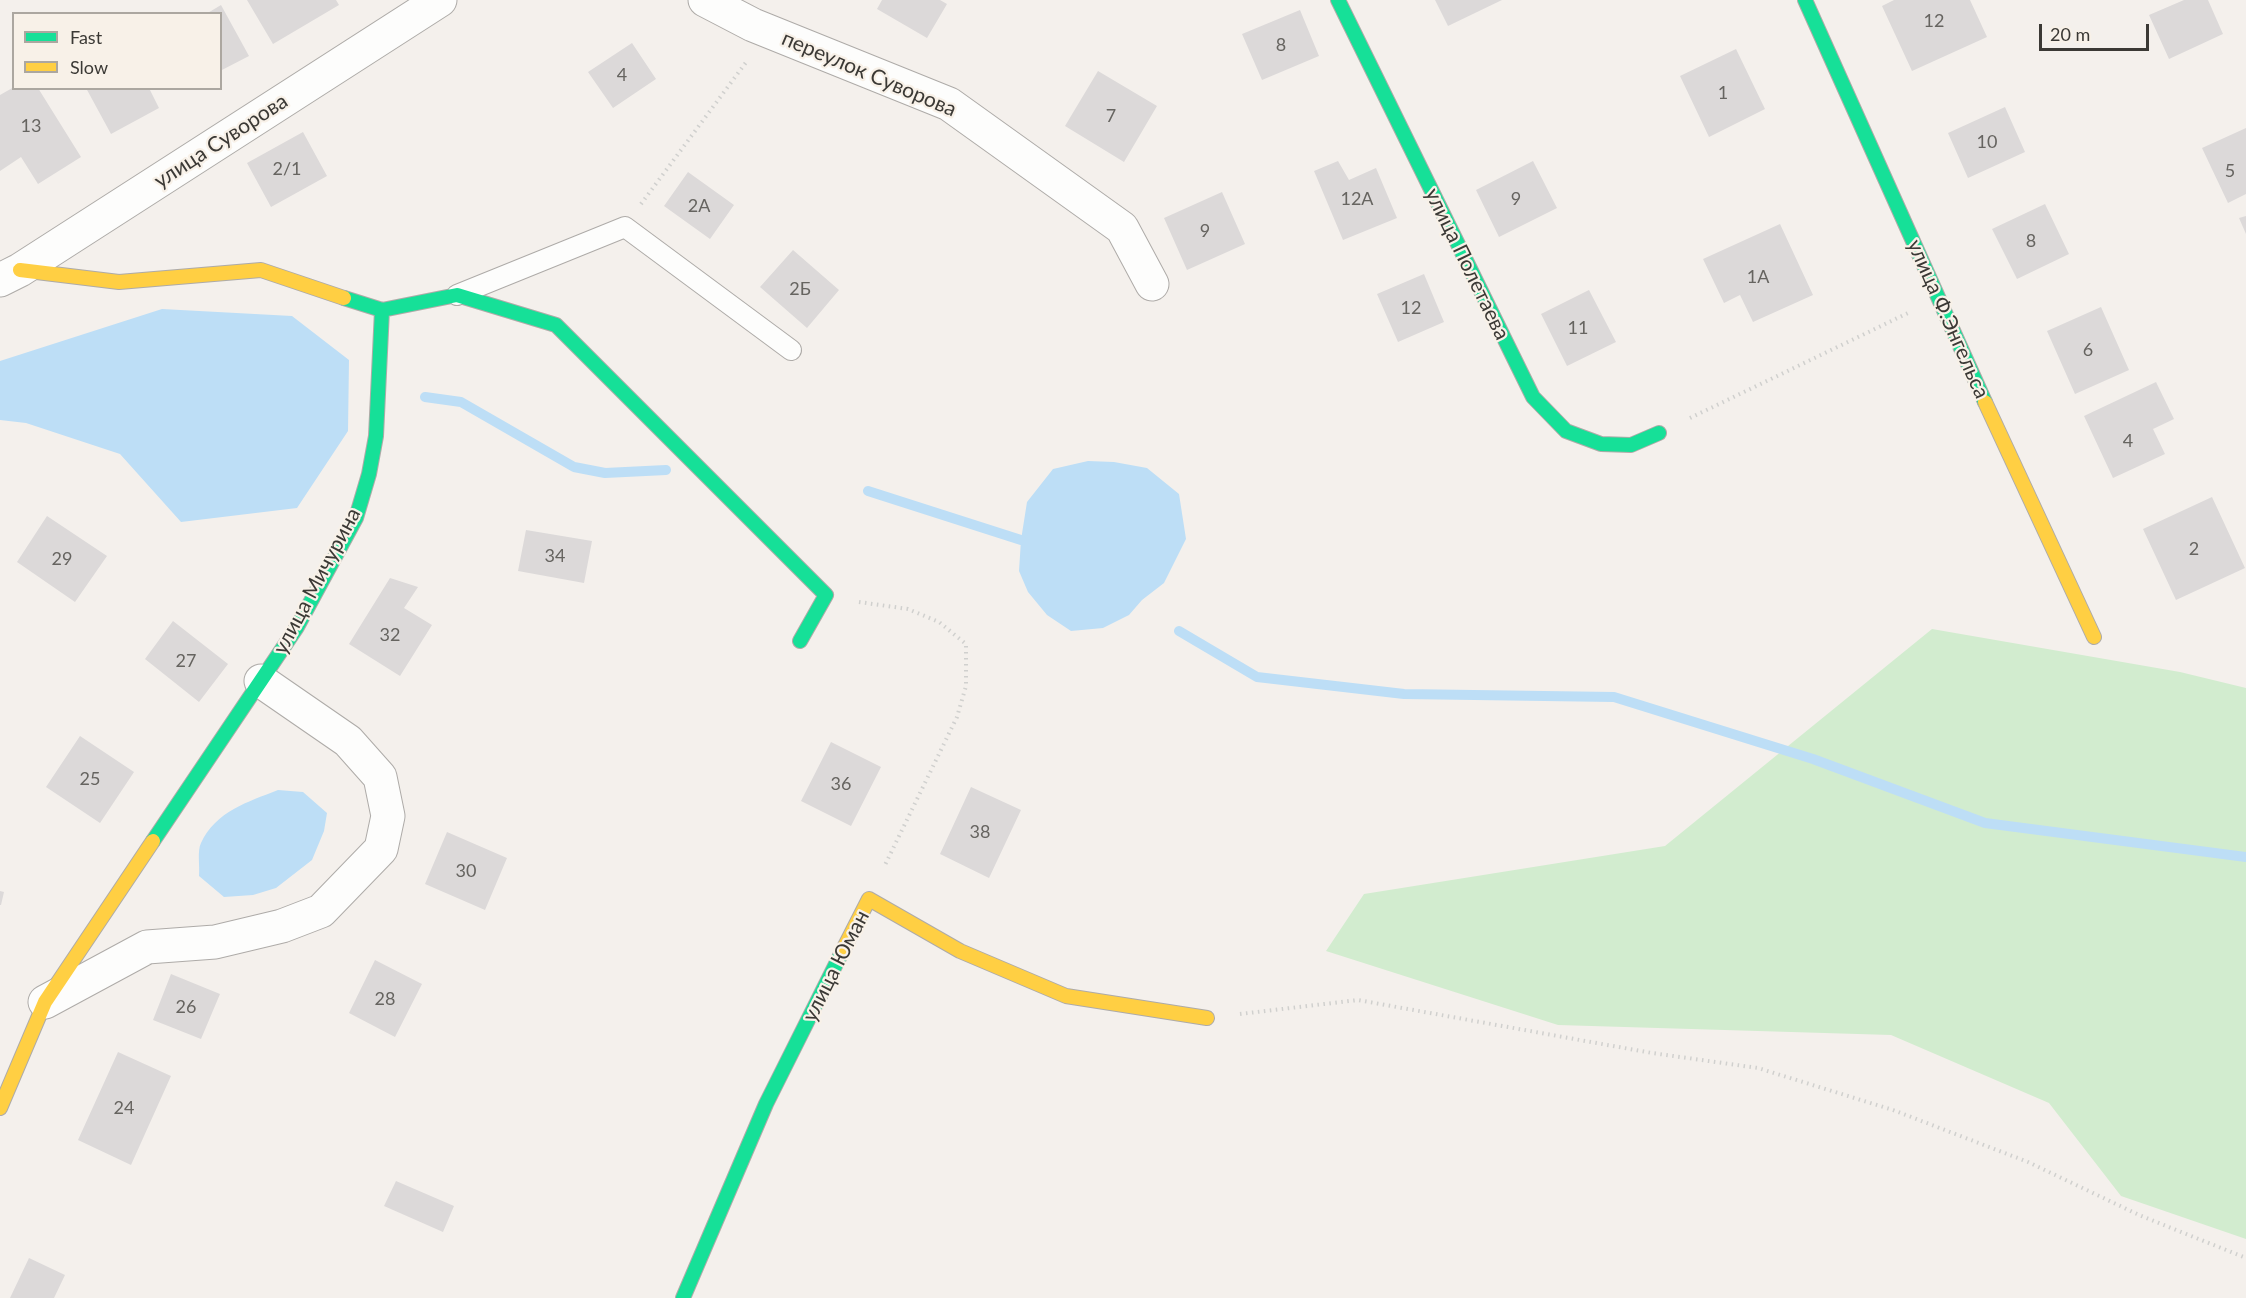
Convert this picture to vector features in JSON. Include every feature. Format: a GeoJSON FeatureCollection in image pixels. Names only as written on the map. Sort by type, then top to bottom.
{"type":"FeatureCollection","features":[{"type":"Feature","properties":{"kind":"street","name":"улица Суворова"},"geometry":{"type":"LineString","coordinates":[[10,275],[440,0]]}},
{"type":"Feature","properties":{"kind":"street","name":"переулок Суворова"},"geometry":{"type":"LineString","coordinates":[[705,0],[753,25],[949,104],[1122,228],[1152,284]]}},
{"type":"Feature","properties":{"kind":"street","name":"улица Полетаева"},"geometry":{"type":"LineString","coordinates":[[1338,0],[1533,397],[1566,431],[1601,444],[1630,445],[1659,433]]}},
{"type":"Feature","properties":{"kind":"street","name":"улица Ф.Энгельса"},"geometry":{"type":"LineString","coordinates":[[1805,0],[1938,298],[2094,637]]}},
{"type":"Feature","properties":{"kind":"street"},"geometry":{"type":"LineString","coordinates":[[10,275],[119,282],[261,270],[382,310],[457,295],[556,325],[826,595],[800,641]]}},
{"type":"Feature","properties":{"kind":"street","name":"улица Мичурина"},"geometry":{"type":"LineString","coordinates":[[0,1108],[45,1002],[297,627],[356,518],[369,474],[376,436],[382,310]]}},
{"type":"Feature","properties":{"kind":"street"},"geometry":{"type":"LineString","coordinates":[[45,1002],[147,947],[215,942],[282,926],[321,911],[381,849],[388,816],[380,777],[348,741],[261,681]]}},
{"type":"Feature","properties":{"kind":"street","name":"улица Юман"},"geometry":{"type":"LineString","coordinates":[[683,1298],[766,1104],[869,898],[960,951],[1066,996],[1207,1018]]}},
{"type":"Feature","properties":{"kind":"lane"},"geometry":{"type":"LineString","coordinates":[[457,295],[625,226],[791,350]]}},
{"type":"Feature","properties":{"kind":"path"},"geometry":{"type":"LineString","coordinates":[[625,226],[746,63],[753,25]]}},
{"type":"Feature","properties":{"kind":"path"},"geometry":{"type":"LineString","coordinates":[[1659,433],[1938,298]]}},
{"type":"Feature","properties":{"kind":"path"},"geometry":{"type":"LineString","coordinates":[[826,595],[908,609],[939,622],[966,644],[966,686],[957,717],[869,898]]}},
{"type":"Feature","properties":{"kind":"path"},"geometry":{"type":"LineString","coordinates":[[1207,1018],[1358,1000],[1652,1053],[1758,1068],[1893,1110],[2028,1162],[2139,1215],[2246,1258]]}},
{"type":"Feature","properties":{"kind":"green space"},"geometry":{"type":"Polygon","coordinates":[[[1932,629],[2180,672],[2246,688],[2246,1239],[2121,1196],[2049,1103],[1891,1035],[1558,1025],[1326,951],[1364,894],[1665,846],[1932,629]]]}},
{"type":"Feature","properties":{"kind":"water"},"geometry":{"type":"Polygon","coordinates":[[[162,309],[292,316],[349,360],[348,431],[297,508],[181,522],[120,454],[26,423],[0,420],[0,361],[162,309]]]}},
{"type":"Feature","properties":{"kind":"water"},"geometry":{"type":"Polygon","coordinates":[[[1088,461],[1114,462],[1147,468],[1179,494],[1186,539],[1164,583],[1142,600],[1129,615],[1103,628],[1071,631],[1047,615],[1028,592],[1019,571],[1021,540],[1027,502],[1053,469],[1088,461]]]}},
{"type":"Feature","properties":{"kind":"water"},"geometry":{"type":"Polygon","coordinates":[[[278,790],[303,792],[327,813],[324,831],[312,860],[276,888],[253,895],[224,897],[199,876],[201,843],[207,832],[224,815],[278,790]]]}},
{"type":"Feature","properties":{"kind":"building"},"geometry":{"type":"Polygon","coordinates":[[[247,0],[336,0],[339,5],[273,44],[247,0]]]}},
{"type":"Feature","properties":{"kind":"building"},"geometry":{"type":"Polygon","coordinates":[[[882,0],[940,0],[947,4],[927,38],[877,9],[882,0]]]}},
{"type":"Feature","properties":{"kind":"building"},"geometry":{"type":"Polygon","coordinates":[[[1435,0],[1502,0],[1448,26],[1435,0]]]}},
{"type":"Feature","properties":{"kind":"building"},"geometry":{"type":"Polygon","coordinates":[[[1894,0],[1970,0],[1987,37],[1912,71],[1882,6],[1894,0]]]}},
{"type":"Feature","properties":{"kind":"building"},"geometry":{"type":"Polygon","coordinates":[[[2184,0],[2208,0],[2223,34],[2169,59],[2149,15],[2184,0]]]}},
{"type":"Feature","properties":{"kind":"building"},"geometry":{"type":"Polygon","coordinates":[[[221,5],[249,56],[222,70],[222,12],[209,12],[221,5]]]}},
{"type":"Feature","properties":{"kind":"building"},"geometry":{"type":"Polygon","coordinates":[[[1300,10],[1319,56],[1262,80],[1242,34],[1300,10]]]}},
{"type":"Feature","properties":{"kind":"building"},"geometry":{"type":"Polygon","coordinates":[[[632,43],[656,79],[613,108],[588,72],[632,43]]]}},
{"type":"Feature","properties":{"kind":"building"},"geometry":{"type":"Polygon","coordinates":[[[1736,49],[1765,109],[1709,137],[1680,76],[1736,49]]]}},
{"type":"Feature","properties":{"kind":"building"},"geometry":{"type":"Polygon","coordinates":[[[1098,71],[1157,106],[1124,162],[1065,126],[1098,71]]]}},
{"type":"Feature","properties":{"kind":"building"},"geometry":{"type":"Polygon","coordinates":[[[12,88],[12,90],[39,90],[81,157],[38,184],[21,157],[0,171],[0,95],[12,88]]]}},
{"type":"Feature","properties":{"kind":"building"},"geometry":{"type":"Polygon","coordinates":[[[87,90],[150,90],[159,108],[111,134],[87,90]]]}},
{"type":"Feature","properties":{"kind":"building"},"geometry":{"type":"Polygon","coordinates":[[[2005,107],[2025,152],[1968,178],[1948,133],[2005,107]]]}},
{"type":"Feature","properties":{"kind":"building"},"geometry":{"type":"Polygon","coordinates":[[[2246,128],[2246,194],[2228,203],[2202,148],[2246,128]]]}},
{"type":"Feature","properties":{"kind":"building"},"geometry":{"type":"Polygon","coordinates":[[[303,132],[327,176],[271,207],[247,163],[303,132]]]}},
{"type":"Feature","properties":{"kind":"building"},"geometry":{"type":"Polygon","coordinates":[[[1338,161],[1349,180],[1376,168],[1397,218],[1343,240],[1314,171],[1338,161]]]}},
{"type":"Feature","properties":{"kind":"building"},"geometry":{"type":"Polygon","coordinates":[[[1533,161],[1557,208],[1499,237],[1476,190],[1533,161]]]}},
{"type":"Feature","properties":{"kind":"building"},"geometry":{"type":"Polygon","coordinates":[[[688,172],[734,205],[710,239],[664,206],[688,172]]]}},
{"type":"Feature","properties":{"kind":"building"},"geometry":{"type":"Polygon","coordinates":[[[1222,192],[1245,244],[1187,270],[1164,218],[1222,192]]]}},
{"type":"Feature","properties":{"kind":"building"},"geometry":{"type":"Polygon","coordinates":[[[2045,204],[2069,254],[2017,279],[1992,229],[2045,204]]]}},
{"type":"Feature","properties":{"kind":"building"},"geometry":{"type":"Polygon","coordinates":[[[2246,216],[2246,234],[2239,218],[2246,216]]]}},
{"type":"Feature","properties":{"kind":"building"},"geometry":{"type":"Polygon","coordinates":[[[1780,224],[1813,295],[1753,322],[1740,295],[1724,303],[1703,259],[1780,224]]]}},
{"type":"Feature","properties":{"kind":"building"},"geometry":{"type":"Polygon","coordinates":[[[793,250],[839,290],[807,328],[760,287],[793,250]]]}},
{"type":"Feature","properties":{"kind":"building"},"geometry":{"type":"Polygon","coordinates":[[[1424,274],[1444,322],[1398,342],[1377,294],[1424,274]]]}},
{"type":"Feature","properties":{"kind":"building"},"geometry":{"type":"Polygon","coordinates":[[[1589,290],[1616,342],[1567,366],[1541,314],[1589,290]]]}},
{"type":"Feature","properties":{"kind":"building"},"geometry":{"type":"Polygon","coordinates":[[[2101,307],[2129,370],[2075,394],[2047,331],[2101,307]]]}},
{"type":"Feature","properties":{"kind":"building"},"geometry":{"type":"Polygon","coordinates":[[[2156,382],[2174,419],[2153,429],[2165,454],[2113,478],[2084,416],[2156,382]]]}},
{"type":"Feature","properties":{"kind":"building"},"geometry":{"type":"Polygon","coordinates":[[[2212,497],[2245,568],[2176,600],[2143,529],[2212,497]]]}},
{"type":"Feature","properties":{"kind":"building"},"geometry":{"type":"Polygon","coordinates":[[[47,516],[107,556],[75,602],[17,562],[47,516]]]}},
{"type":"Feature","properties":{"kind":"building"},"geometry":{"type":"Polygon","coordinates":[[[526,530],[592,541],[584,583],[518,571],[526,530]]]}},
{"type":"Feature","properties":{"kind":"building"},"geometry":{"type":"Polygon","coordinates":[[[390,578],[418,587],[404,608],[432,625],[400,676],[349,644],[390,578]]]}},
{"type":"Feature","properties":{"kind":"building"},"geometry":{"type":"Polygon","coordinates":[[[173,621],[228,664],[199,702],[145,659],[173,621]]]}},
{"type":"Feature","properties":{"kind":"building"},"geometry":{"type":"Polygon","coordinates":[[[80,736],[134,772],[100,823],[46,787],[80,736]]]}},
{"type":"Feature","properties":{"kind":"building"},"geometry":{"type":"Polygon","coordinates":[[[831,742],[881,767],[851,826],[801,801],[831,742]]]}},
{"type":"Feature","properties":{"kind":"building"},"geometry":{"type":"Polygon","coordinates":[[[971,787],[1021,810],[989,878],[940,854],[971,787]]]}},
{"type":"Feature","properties":{"kind":"building"},"geometry":{"type":"Polygon","coordinates":[[[447,832],[507,858],[485,910],[425,884],[447,832]]]}},
{"type":"Feature","properties":{"kind":"building"},"geometry":{"type":"Polygon","coordinates":[[[0,891],[4,892],[1,905],[0,905],[0,891]]]}},
{"type":"Feature","properties":{"kind":"building"},"geometry":{"type":"Polygon","coordinates":[[[375,960],[422,984],[395,1037],[349,1013],[375,960]]]}},
{"type":"Feature","properties":{"kind":"building"},"geometry":{"type":"Polygon","coordinates":[[[171,974],[220,994],[201,1039],[153,1020],[171,974]]]}},
{"type":"Feature","properties":{"kind":"building"},"geometry":{"type":"Polygon","coordinates":[[[118,1052],[171,1076],[131,1165],[78,1140],[118,1052]]]}},
{"type":"Feature","properties":{"kind":"building"},"geometry":{"type":"Polygon","coordinates":[[[396,1181],[454,1206],[443,1232],[384,1206],[396,1181]]]}},
{"type":"Feature","properties":{"kind":"building"},"geometry":{"type":"Polygon","coordinates":[[[29,1258],[65,1275],[54,1298],[10,1298],[29,1258]]]}},
{"type":"Feature","properties":{"kind":"waterway"},"geometry":{"type":"LineString","coordinates":[[425,397],[461,402],[574,467],[605,473],[666,470]]}},
{"type":"Feature","properties":{"kind":"waterway"},"geometry":{"type":"LineString","coordinates":[[868,491],[1021,540]]}},
{"type":"Feature","properties":{"kind":"waterway"},"geometry":{"type":"LineString","coordinates":[[1179,631],[1257,677],[1404,694],[1614,697],[1813,759],[1985,823],[2246,857]]}},
{"type":"Feature","properties":{"kind":"traffic: fast"},"geometry":{"type":"LineString","coordinates":[[1338,0],[1533,397],[1566,431],[1601,444],[1631,445],[1659,433]]}},
{"type":"Feature","properties":{"kind":"traffic: fast"},"geometry":{"type":"LineString","coordinates":[[1805,0],[1985,402]]}},
{"type":"Feature","properties":{"kind":"traffic: fast"},"geometry":{"type":"LineString","coordinates":[[382,310],[457,295],[556,325],[826,595],[800,641]]}},
{"type":"Feature","properties":{"kind":"traffic: fast"},"geometry":{"type":"LineString","coordinates":[[153,841],[297,627],[356,518],[369,474],[376,436],[382,310],[344,298]]}},
{"type":"Feature","properties":{"kind":"traffic: fast"},"geometry":{"type":"LineString","coordinates":[[683,1298],[766,1104],[844,948]]}},
{"type":"Feature","properties":{"kind":"traffic: slow"},"geometry":{"type":"LineString","coordinates":[[20,270],[119,282],[261,270],[344,298]]}},
{"type":"Feature","properties":{"kind":"traffic: slow"},"geometry":{"type":"LineString","coordinates":[[1985,402],[2094,637]]}},
{"type":"Feature","properties":{"kind":"traffic: slow"},"geometry":{"type":"LineString","coordinates":[[0,1108],[45,1002],[153,841]]}},
{"type":"Feature","properties":{"kind":"traffic: slow"},"geometry":{"type":"LineString","coordinates":[[844,948],[869,899],[960,951],[1066,996],[1207,1018]]}}]}
